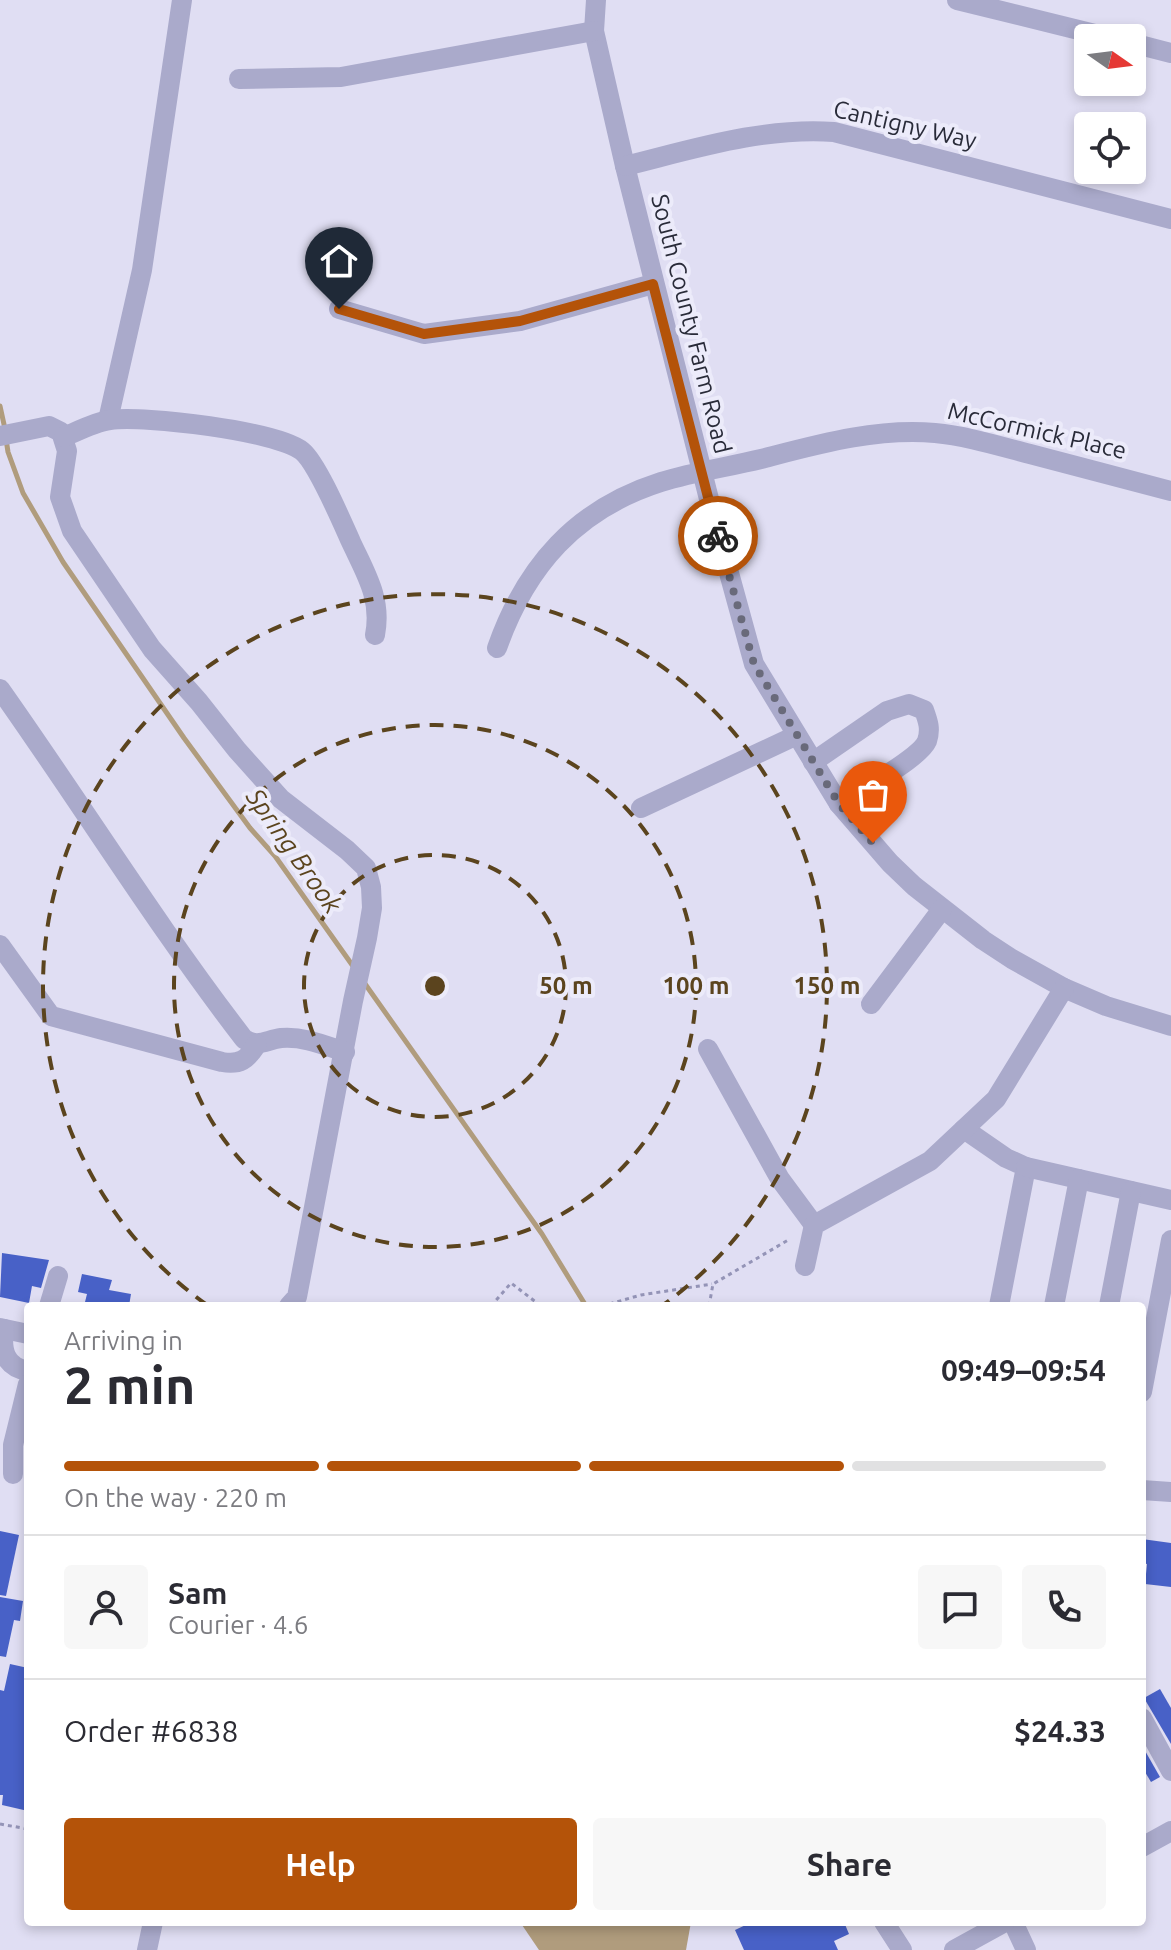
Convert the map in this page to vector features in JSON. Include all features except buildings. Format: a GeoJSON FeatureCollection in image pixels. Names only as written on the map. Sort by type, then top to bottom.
{"type":"FeatureCollection","features":[{"type":"Feature","properties":{"kind":"street"},"geometry":{"type":"LineString","coordinates":[[108,420],[142,270],[182,0]]}},
{"type":"Feature","properties":{"kind":"street","name":"South County Farm Road"},"geometry":{"type":"LineString","coordinates":[[596,0],[594,31],[653,284],[754,664],[839,804],[890,863],[942,909],[993,947],[1064,988],[1137,1017],[1171,1026]]}},
{"type":"Feature","properties":{"kind":"street"},"geometry":{"type":"LineString","coordinates":[[957,0],[1074,29]]}},
{"type":"Feature","properties":{"kind":"street"},"geometry":{"type":"LineString","coordinates":[[239,79],[341,77],[594,31]]}},
{"type":"Feature","properties":{"kind":"street"},"geometry":{"type":"LineString","coordinates":[[1146,47],[1171,53]]}},
{"type":"Feature","properties":{"kind":"street","name":"Cantigny Way"},"geometry":{"type":"LineString","coordinates":[[625,166],[766,132],[834,132],[1171,219]]}},
{"type":"Feature","properties":{"kind":"street"},"geometry":{"type":"LineString","coordinates":[[339,309],[424,334],[520,321],[653,284]]}},
{"type":"Feature","properties":{"kind":"street"},"geometry":{"type":"LineString","coordinates":[[64,437],[108,420],[181,422],[285,440],[304,452],[333,502],[365,572],[377,604],[375,635]]}},
{"type":"Feature","properties":{"kind":"street"},"geometry":{"type":"LineString","coordinates":[[0,436],[49,426],[61,432],[67,451],[60,497],[72,531],[152,649],[281,799],[366,868],[372,908],[293,1301]]}},
{"type":"Feature","properties":{"kind":"street","name":"McCormick Place"},"geometry":{"type":"LineString","coordinates":[[497,648],[518,597],[535,569],[576,527],[603,507],[664,481],[840,440],[911,432],[955,436],[1171,491]]}},
{"type":"Feature","properties":{"kind":"street"},"geometry":{"type":"LineString","coordinates":[[0,689],[153,914],[244,1039],[257,1044],[280,1038],[302,1039],[345,1052]]}},
{"type":"Feature","properties":{"kind":"street"},"geometry":{"type":"LineString","coordinates":[[813,762],[887,711],[909,704],[924,710],[930,726],[926,744],[902,765],[839,804]]}},
{"type":"Feature","properties":{"kind":"street"},"geometry":{"type":"LineString","coordinates":[[641,808],[795,736]]}},
{"type":"Feature","properties":{"kind":"street"},"geometry":{"type":"LineString","coordinates":[[871,1004],[942,909]]}},
{"type":"Feature","properties":{"kind":"street"},"geometry":{"type":"LineString","coordinates":[[0,945],[51,1016],[222,1062],[242,1062],[257,1044]]}},
{"type":"Feature","properties":{"kind":"street"},"geometry":{"type":"LineString","coordinates":[[805,1266],[814,1225],[930,1161],[996,1099],[1064,988]]}},
{"type":"Feature","properties":{"kind":"street"},"geometry":{"type":"LineString","coordinates":[[708,1049],[780,1179],[814,1225]]}},
{"type":"Feature","properties":{"kind":"street"},"geometry":{"type":"LineString","coordinates":[[964,1129],[1006,1158],[1026,1167],[1171,1200]]}},
{"type":"Feature","properties":{"kind":"street"},"geometry":{"type":"LineString","coordinates":[[1000,1302],[1026,1167]]}},
{"type":"Feature","properties":{"kind":"street"},"geometry":{"type":"LineString","coordinates":[[1055,1302],[1079,1179]]}},
{"type":"Feature","properties":{"kind":"street"},"geometry":{"type":"LineString","coordinates":[[1110,1302],[1131,1191]]}},
{"type":"Feature","properties":{"kind":"street"},"geometry":{"type":"LineString","coordinates":[[1146,1371],[1171,1240]]}},
{"type":"Feature","properties":{"kind":"street"},"geometry":{"type":"LineString","coordinates":[[50,1302],[58,1276]]}},
{"type":"Feature","properties":{"kind":"street"},"geometry":{"type":"LineString","coordinates":[[24,1333],[2,1328],[5,1358],[13,1366],[24,1370]]}},
{"type":"Feature","properties":{"kind":"street"},"geometry":{"type":"LineString","coordinates":[[14,1476],[13,1445],[24,1400]]}},
{"type":"Feature","properties":{"kind":"street"},"geometry":{"type":"LineString","coordinates":[[1146,1490],[1171,1492]]}},
{"type":"Feature","properties":{"kind":"street"},"geometry":{"type":"LineString","coordinates":[[1146,1725],[1171,1771]]}},
{"type":"Feature","properties":{"kind":"street"},"geometry":{"type":"LineString","coordinates":[[1146,1845],[1171,1831]]}},
{"type":"Feature","properties":{"kind":"street"},"geometry":{"type":"LineString","coordinates":[[147,1950],[152,1926]]}},
{"type":"Feature","properties":{"kind":"street"},"geometry":{"type":"LineString","coordinates":[[887,1926],[902,1950]]}},
{"type":"Feature","properties":{"kind":"street"},"geometry":{"type":"LineString","coordinates":[[954,1950],[998,1926]]}},
{"type":"Feature","properties":{"kind":"street"},"geometry":{"type":"LineString","coordinates":[[1015,1926],[1026,1950]]}},
{"type":"Feature","properties":{"kind":"path"},"geometry":{"type":"LineString","coordinates":[[616,1302],[713,1284],[814,1225]]}},
{"type":"Feature","properties":{"kind":"path"},"geometry":{"type":"LineString","coordinates":[[494,1302],[511,1283],[536,1302]]}},
{"type":"Feature","properties":{"kind":"path"},"geometry":{"type":"LineString","coordinates":[[710,1302],[713,1284]]}},
{"type":"Feature","properties":{"kind":"path"},"geometry":{"type":"LineString","coordinates":[[0,1824],[24,1828]]}},
{"type":"Feature","properties":{"kind":"shaded area"},"geometry":{"type":"Polygon","coordinates":[[[523,1926],[690,1926],[686,1950],[539,1950],[523,1926]]]}},
{"type":"Feature","properties":{"kind":"waterway","name":"Spring Brook"},"geometry":{"type":"LineString","coordinates":[[0,406],[5,429]]}},
{"type":"Feature","properties":{"kind":"waterway","name":"Spring Brook"},"geometry":{"type":"LineString","coordinates":[[6,439],[23,493],[63,562],[184,738],[250,828],[275,856],[355,969]]}},
{"type":"Feature","properties":{"kind":"waterway","name":"Spring Brook"},"geometry":{"type":"LineString","coordinates":[[363,981],[542,1234],[584,1302]]}},
{"type":"Feature","properties":{"kind":"way so far"},"geometry":{"type":"LineString","coordinates":[[718,536],[754,664],[839,804],[873,843]]}},
{"type":"Feature","properties":{"kind":"route"},"geometry":{"type":"LineString","coordinates":[[339,309],[424,334],[520,321],[653,284],[718,536]]}}]}
